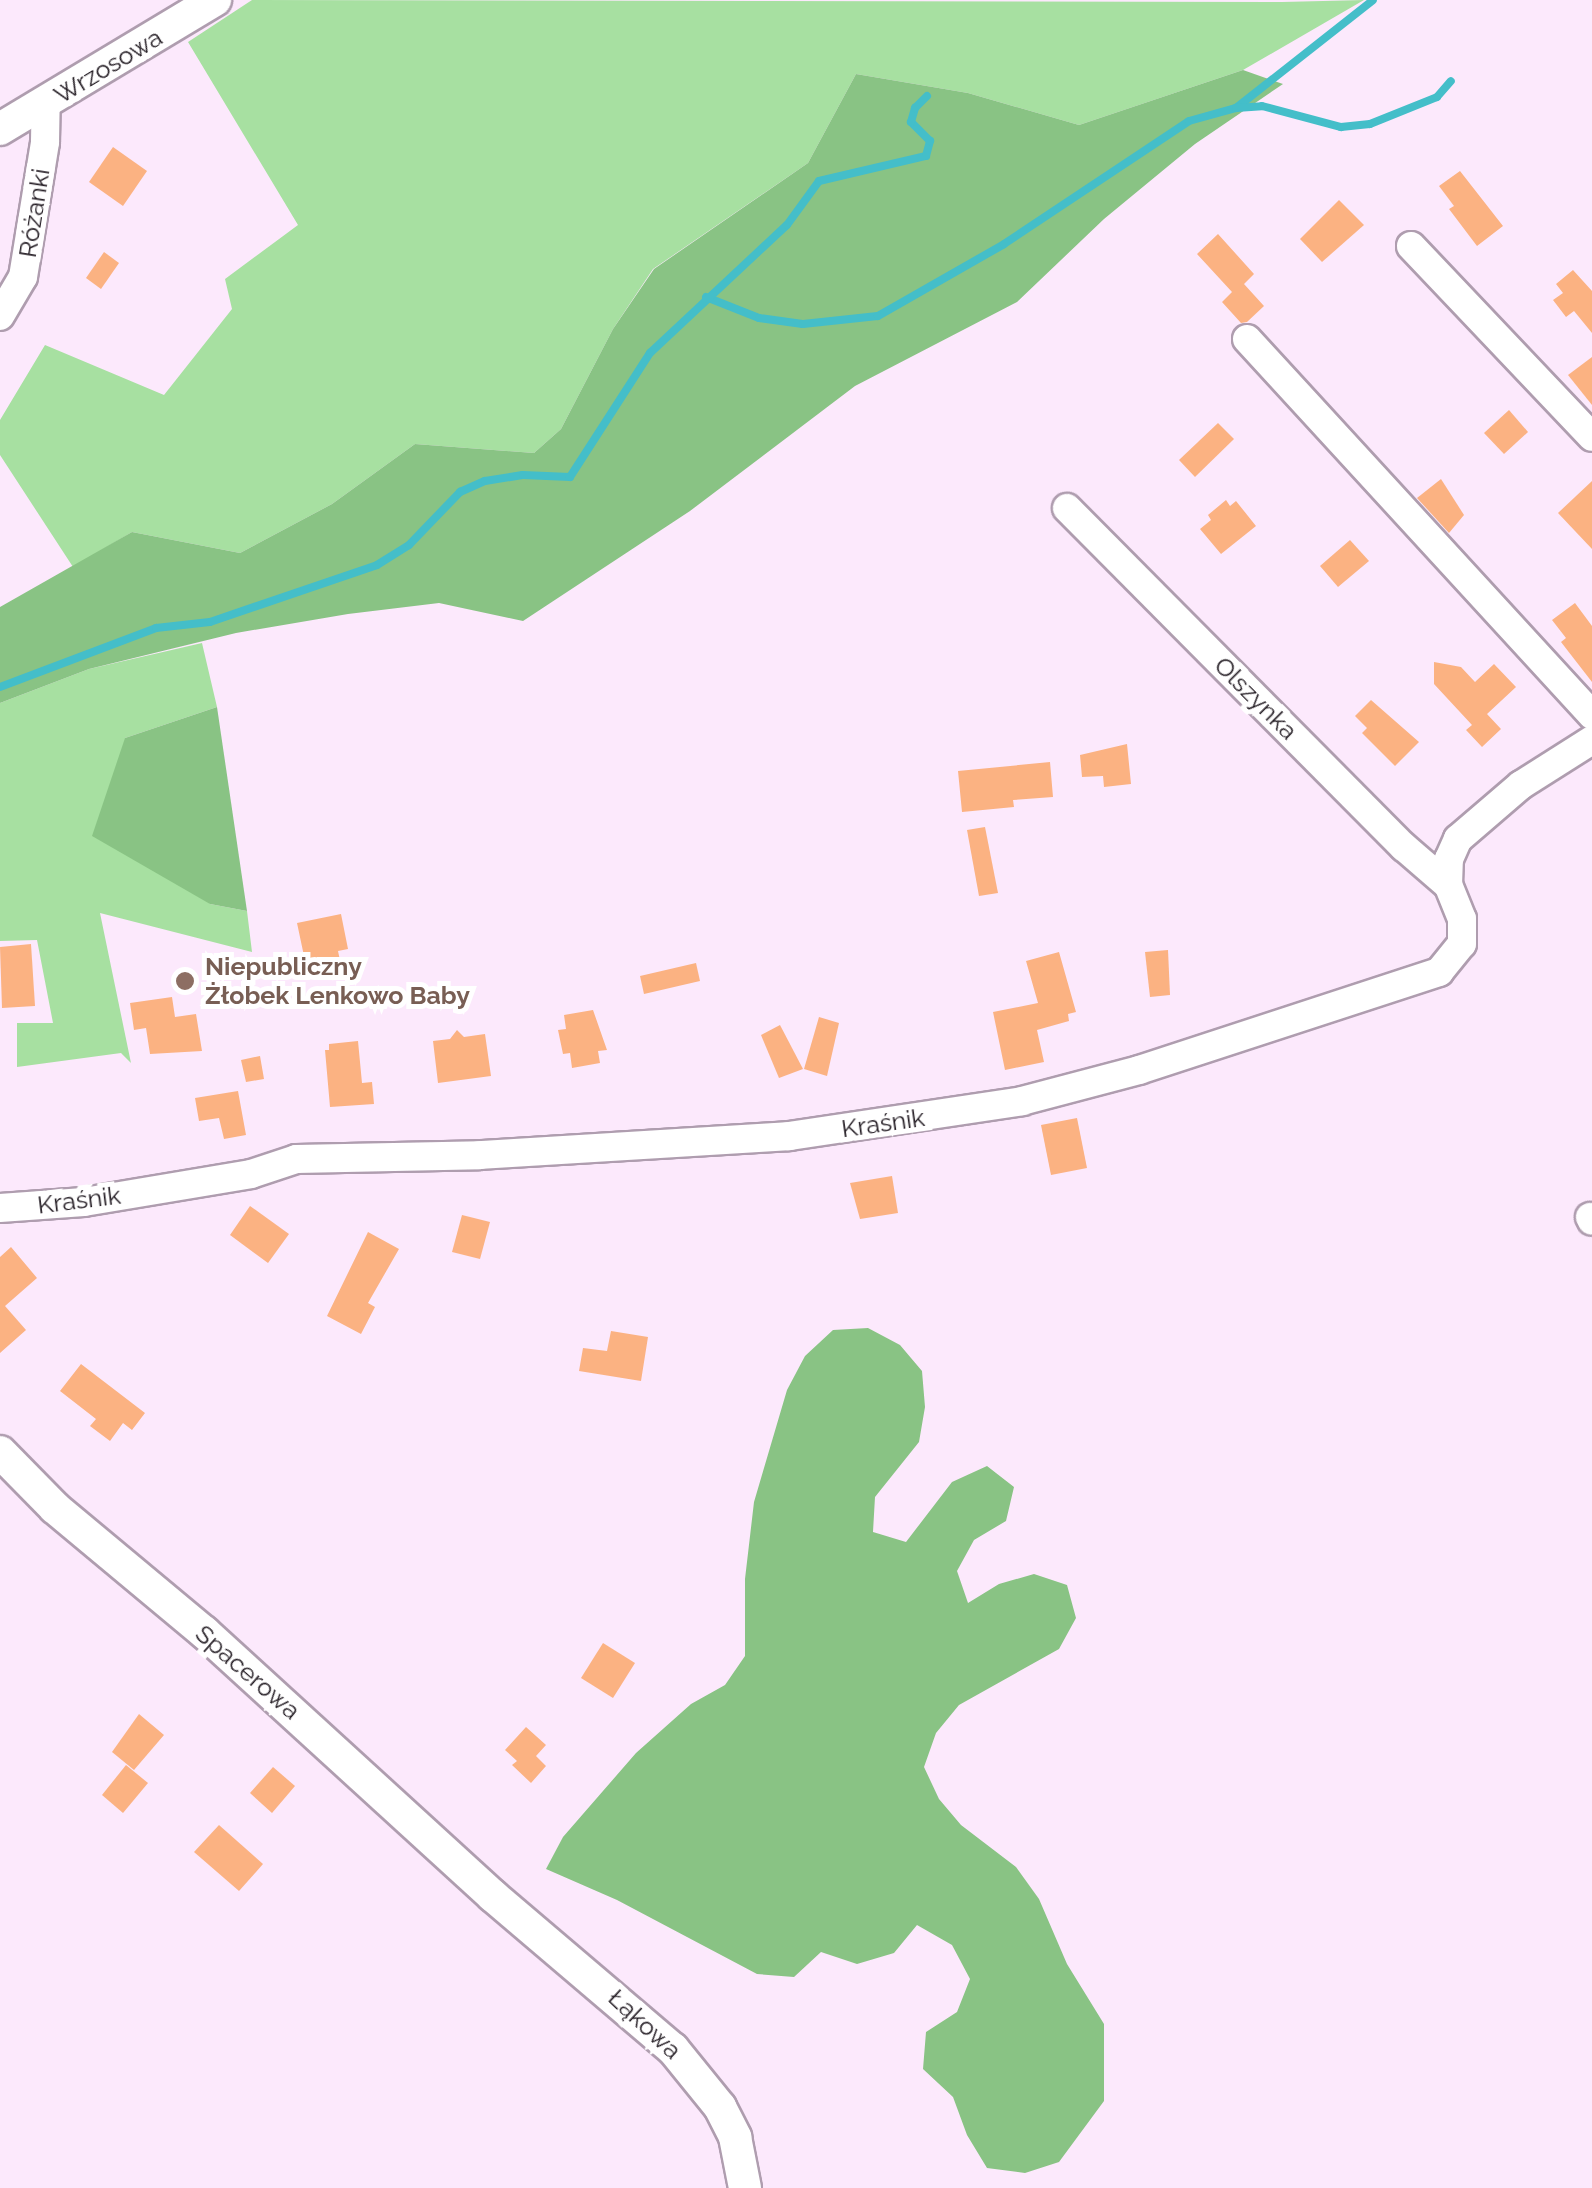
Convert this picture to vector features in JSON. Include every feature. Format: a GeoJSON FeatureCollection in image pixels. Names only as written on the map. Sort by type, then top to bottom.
{"type":"FeatureCollection","features":[{"type":"Feature","properties":{"kind":"street","name":"Wrzosowa"},"geometry":{"type":"LineString","coordinates":[[0,129],[215,0]]}},
{"type":"Feature","properties":{"kind":"street","name":"Różanki"},"geometry":{"type":"LineString","coordinates":[[0,316],[23,276],[45,142],[46,104]]}},
{"type":"Feature","properties":{"kind":"street"},"geometry":{"type":"LineString","coordinates":[[1411,246],[1592,438]]}},
{"type":"Feature","properties":{"kind":"street"},"geometry":{"type":"LineString","coordinates":[[1247,339],[1592,715]]}},
{"type":"Feature","properties":{"kind":"street","name":"Olszynka"},"geometry":{"type":"LineString","coordinates":[[1068,508],[1404,846],[1448,885]]}},
{"type":"Feature","properties":{"kind":"street","name":"Kraśnik"},"geometry":{"type":"LineString","coordinates":[[0,1208],[84,1202],[250,1174],[296,1159],[789,1136],[1022,1100],[1138,1070],[1439,972],[1462,944],[1462,919],[1448,885],[1449,859],[1458,839],[1476,819],[1592,740]]}},
{"type":"Feature","properties":{"kind":"street","name":"Spacerowa"},"geometry":{"type":"LineString","coordinates":[[0,1452],[56,1508],[218,1644],[493,1896]]}},
{"type":"Feature","properties":{"kind":"street","name":"Łąkowa"},"geometry":{"type":"LineString","coordinates":[[493,1896],[638,2014],[702,2081],[736,2137],[745,2188]]}},
{"type":"Feature","properties":{"kind":"green space"},"geometry":{"type":"Polygon","coordinates":[[[252,0],[1364,0],[1243,70],[1079,125],[968,93],[856,74],[808,163],[653,269],[613,329],[561,429],[534,453],[415,444],[332,504],[240,553],[132,532],[73,567],[0,455],[0,420],[45,345],[164,395],[232,309],[225,279],[298,225],[188,42],[252,0]]]}},
{"type":"Feature","properties":{"kind":"green space"},"geometry":{"type":"Polygon","coordinates":[[[1243,70],[1283,84],[1195,144],[1104,219],[1017,302],[855,386],[690,511],[523,621],[439,603],[348,614],[236,633],[89,669],[0,703],[0,607],[132,532],[240,553],[332,504],[415,444],[534,453],[561,429],[613,329],[654,269],[808,163],[856,74],[968,93],[1079,125],[1243,70]]]}},
{"type":"Feature","properties":{"kind":"green space"},"geometry":{"type":"Polygon","coordinates":[[[202,643],[217,707],[125,738],[210,904],[247,911],[252,952],[100,913],[131,1063],[121,1053],[17,1067],[17,1023],[53,1023],[37,940],[0,941],[0,703],[89,669],[202,643]]]}},
{"type":"Feature","properties":{"kind":"green space"},"geometry":{"type":"Polygon","coordinates":[[[217,707],[247,911],[210,904],[92,836],[125,738],[217,707]]]}},
{"type":"Feature","properties":{"kind":"green space"},"geometry":{"type":"Polygon","coordinates":[[[868,1328],[900,1345],[922,1371],[925,1407],[919,1442],[875,1497],[873,1532],[906,1542],[952,1482],[987,1466],[1014,1487],[1006,1521],[974,1540],[957,1571],[968,1603],[999,1584],[1034,1574],[1067,1585],[1076,1618],[1059,1649],[959,1705],[936,1733],[924,1767],[939,1799],[961,1825],[1016,1867],[1039,1899],[1067,1964],[1104,2024],[1104,2101],[1059,2162],[1025,2173],[987,2168],[967,2135],[953,2097],[923,2069],[926,2032],[957,2012],[970,1979],[952,1945],[917,1925],[894,1953],[857,1964],[821,1952],[794,1977],[757,1974],[617,1900],[546,1869],[563,1837],[636,1753],[691,1704],[725,1685],[745,1656],[745,1579],[754,1502],[787,1390],[805,1356],[833,1330],[868,1328]]]}},
{"type":"Feature","properties":{"kind":"building"},"geometry":{"type":"Polygon","coordinates":[[[113,147],[147,171],[123,206],[89,182],[113,147]]]}},
{"type":"Feature","properties":{"kind":"building"},"geometry":{"type":"Polygon","coordinates":[[[1460,171],[1503,226],[1477,246],[1449,209],[1454,206],[1439,186],[1460,171]]]}},
{"type":"Feature","properties":{"kind":"building"},"geometry":{"type":"Polygon","coordinates":[[[1339,200],[1364,225],[1322,262],[1300,239],[1339,200]]]}},
{"type":"Feature","properties":{"kind":"building"},"geometry":{"type":"Polygon","coordinates":[[[1218,234],[1254,274],[1244,284],[1264,306],[1247,322],[1241,323],[1222,302],[1232,292],[1197,254],[1218,234]]]}},
{"type":"Feature","properties":{"kind":"building"},"geometry":{"type":"Polygon","coordinates":[[[104,252],[119,263],[101,289],[86,278],[104,252]]]}},
{"type":"Feature","properties":{"kind":"building"},"geometry":{"type":"Polygon","coordinates":[[[1573,270],[1592,291],[1592,333],[1574,311],[1566,317],[1553,300],[1563,293],[1556,284],[1573,270]]]}},
{"type":"Feature","properties":{"kind":"building"},"geometry":{"type":"Polygon","coordinates":[[[1592,357],[1592,405],[1568,375],[1592,357]]]}},
{"type":"Feature","properties":{"kind":"building"},"geometry":{"type":"Polygon","coordinates":[[[1509,410],[1528,432],[1504,454],[1484,433],[1509,410]]]}},
{"type":"Feature","properties":{"kind":"building"},"geometry":{"type":"Polygon","coordinates":[[[1218,423],[1234,439],[1195,477],[1179,460],[1218,423]]]}},
{"type":"Feature","properties":{"kind":"building"},"geometry":{"type":"Polygon","coordinates":[[[1441,479],[1464,515],[1449,533],[1417,498],[1441,479]]]}},
{"type":"Feature","properties":{"kind":"building"},"geometry":{"type":"Polygon","coordinates":[[[1592,481],[1592,549],[1558,513],[1592,481]]]}},
{"type":"Feature","properties":{"kind":"building"},"geometry":{"type":"Polygon","coordinates":[[[1226,500],[1230,506],[1236,501],[1256,526],[1221,554],[1200,529],[1211,520],[1208,515],[1226,500]]]}},
{"type":"Feature","properties":{"kind":"building"},"geometry":{"type":"Polygon","coordinates":[[[1350,540],[1369,561],[1338,587],[1320,566],[1350,540]]]}},
{"type":"Feature","properties":{"kind":"building"},"geometry":{"type":"Polygon","coordinates":[[[1575,603],[1592,626],[1592,682],[1561,642],[1566,638],[1552,620],[1575,603]]]}},
{"type":"Feature","properties":{"kind":"building"},"geometry":{"type":"Polygon","coordinates":[[[1434,662],[1461,667],[1475,682],[1494,664],[1516,687],[1487,714],[1501,729],[1482,747],[1466,730],[1472,725],[1434,684],[1434,662]]]}},
{"type":"Feature","properties":{"kind":"building"},"geometry":{"type":"Polygon","coordinates":[[[1371,700],[1419,742],[1395,766],[1362,733],[1367,728],[1355,716],[1371,700]]]}},
{"type":"Feature","properties":{"kind":"building"},"geometry":{"type":"Polygon","coordinates":[[[1127,744],[1131,784],[1104,787],[1103,776],[1082,777],[1080,755],[1127,744]]]}},
{"type":"Feature","properties":{"kind":"building"},"geometry":{"type":"Polygon","coordinates":[[[1050,762],[1053,797],[1013,800],[1014,807],[962,812],[958,771],[1050,762]]]}},
{"type":"Feature","properties":{"kind":"building"},"geometry":{"type":"Polygon","coordinates":[[[985,827],[998,893],[979,896],[967,830],[985,827]]]}},
{"type":"Feature","properties":{"kind":"building"},"geometry":{"type":"Polygon","coordinates":[[[341,914],[348,949],[338,951],[341,965],[312,971],[309,955],[304,956],[297,923],[341,914]]]}},
{"type":"Feature","properties":{"kind":"building"},"geometry":{"type":"Polygon","coordinates":[[[31,944],[35,1006],[2,1008],[0,947],[31,944]]]}},
{"type":"Feature","properties":{"kind":"building"},"geometry":{"type":"Polygon","coordinates":[[[1168,950],[1170,995],[1150,997],[1145,952],[1168,950]]]}},
{"type":"Feature","properties":{"kind":"building"},"geometry":{"type":"Polygon","coordinates":[[[1059,952],[1076,1012],[1068,1014],[1069,1021],[1037,1030],[1044,1062],[1005,1070],[993,1012],[1038,1003],[1026,961],[1059,952]]]}},
{"type":"Feature","properties":{"kind":"building"},"geometry":{"type":"Polygon","coordinates":[[[696,963],[700,981],[644,994],[640,976],[696,963]]]}},
{"type":"Feature","properties":{"kind":"building"},"geometry":{"type":"Polygon","coordinates":[[[172,997],[175,1017],[196,1014],[202,1051],[150,1054],[146,1028],[134,1030],[130,1003],[172,997]]]}},
{"type":"Feature","properties":{"kind":"building"},"geometry":{"type":"Polygon","coordinates":[[[593,1010],[607,1050],[598,1051],[600,1063],[572,1068],[570,1053],[563,1054],[558,1030],[566,1029],[564,1015],[593,1010]]]}},
{"type":"Feature","properties":{"kind":"building"},"geometry":{"type":"Polygon","coordinates":[[[819,1017],[839,1023],[827,1076],[804,1069],[819,1017]]]}},
{"type":"Feature","properties":{"kind":"building"},"geometry":{"type":"Polygon","coordinates":[[[780,1025],[803,1069],[779,1078],[761,1035],[780,1025]]]}},
{"type":"Feature","properties":{"kind":"building"},"geometry":{"type":"Polygon","coordinates":[[[457,1030],[464,1037],[485,1034],[491,1076],[438,1083],[433,1041],[450,1039],[457,1030]]]}},
{"type":"Feature","properties":{"kind":"building"},"geometry":{"type":"Polygon","coordinates":[[[358,1041],[362,1083],[372,1082],[374,1104],[330,1107],[325,1050],[329,1050],[329,1044],[358,1041]]]}},
{"type":"Feature","properties":{"kind":"building"},"geometry":{"type":"Polygon","coordinates":[[[260,1056],[264,1079],[246,1082],[241,1060],[260,1056]]]}},
{"type":"Feature","properties":{"kind":"building"},"geometry":{"type":"Polygon","coordinates":[[[238,1091],[246,1135],[224,1139],[219,1118],[199,1121],[195,1098],[238,1091]]]}},
{"type":"Feature","properties":{"kind":"building"},"geometry":{"type":"Polygon","coordinates":[[[1077,1118],[1087,1168],[1051,1175],[1041,1125],[1077,1118]]]}},
{"type":"Feature","properties":{"kind":"building"},"geometry":{"type":"Polygon","coordinates":[[[892,1176],[898,1213],[860,1219],[850,1183],[892,1176]]]}},
{"type":"Feature","properties":{"kind":"building"},"geometry":{"type":"Polygon","coordinates":[[[250,1206],[289,1234],[268,1263],[230,1235],[250,1206]]]}},
{"type":"Feature","properties":{"kind":"building"},"geometry":{"type":"Polygon","coordinates":[[[462,1215],[490,1222],[480,1259],[452,1252],[462,1215]]]}},
{"type":"Feature","properties":{"kind":"building"},"geometry":{"type":"Polygon","coordinates":[[[368,1232],[399,1249],[368,1303],[375,1307],[361,1334],[327,1316],[368,1232]]]}},
{"type":"Feature","properties":{"kind":"building"},"geometry":{"type":"Polygon","coordinates":[[[11,1247],[37,1278],[5,1306],[26,1330],[0,1353],[0,1257],[11,1247]]]}},
{"type":"Feature","properties":{"kind":"building"},"geometry":{"type":"Polygon","coordinates":[[[611,1331],[648,1337],[641,1381],[579,1371],[583,1348],[607,1351],[611,1331]]]}},
{"type":"Feature","properties":{"kind":"building"},"geometry":{"type":"Polygon","coordinates":[[[81,1364],[145,1413],[132,1430],[123,1423],[110,1441],[90,1426],[96,1419],[60,1391],[81,1364]]]}},
{"type":"Feature","properties":{"kind":"building"},"geometry":{"type":"Polygon","coordinates":[[[603,1643],[635,1663],[613,1698],[581,1678],[603,1643]]]}},
{"type":"Feature","properties":{"kind":"building"},"geometry":{"type":"Polygon","coordinates":[[[139,1714],[164,1735],[134,1770],[112,1752],[139,1714]]]}},
{"type":"Feature","properties":{"kind":"building"},"geometry":{"type":"Polygon","coordinates":[[[526,1727],[546,1745],[536,1756],[546,1766],[531,1783],[512,1765],[517,1761],[505,1750],[526,1727]]]}},
{"type":"Feature","properties":{"kind":"building"},"geometry":{"type":"Polygon","coordinates":[[[126,1765],[148,1783],[123,1813],[102,1795],[126,1765]]]}},
{"type":"Feature","properties":{"kind":"building"},"geometry":{"type":"Polygon","coordinates":[[[273,1767],[295,1786],[272,1813],[250,1793],[273,1767]]]}},
{"type":"Feature","properties":{"kind":"building"},"geometry":{"type":"Polygon","coordinates":[[[219,1825],[263,1864],[239,1891],[194,1852],[219,1825]]]}},
{"type":"Feature","properties":{"kind":"waterway"},"geometry":{"type":"LineString","coordinates":[[1236,108],[1373,0]]}},
{"type":"Feature","properties":{"kind":"waterway"},"geometry":{"type":"LineString","coordinates":[[706,297],[759,318],[803,324],[878,316],[1004,244],[1189,121],[1236,108],[1262,106],[1341,127],[1370,124],[1437,97],[1451,81]]}},
{"type":"Feature","properties":{"kind":"waterway"},"geometry":{"type":"LineString","coordinates":[[0,687],[156,628],[210,622],[377,565],[409,545],[460,492],[485,481],[523,475],[570,477],[650,353],[787,225],[819,181],[926,156],[930,141],[911,122],[915,108],[927,96]]}},
{"type":"Feature","properties":{"kind":"place","name":"Niepubliczny Żłobek Lenkowo Baby"},"geometry":{"type":"Point","coordinates":[185,981]}}]}
